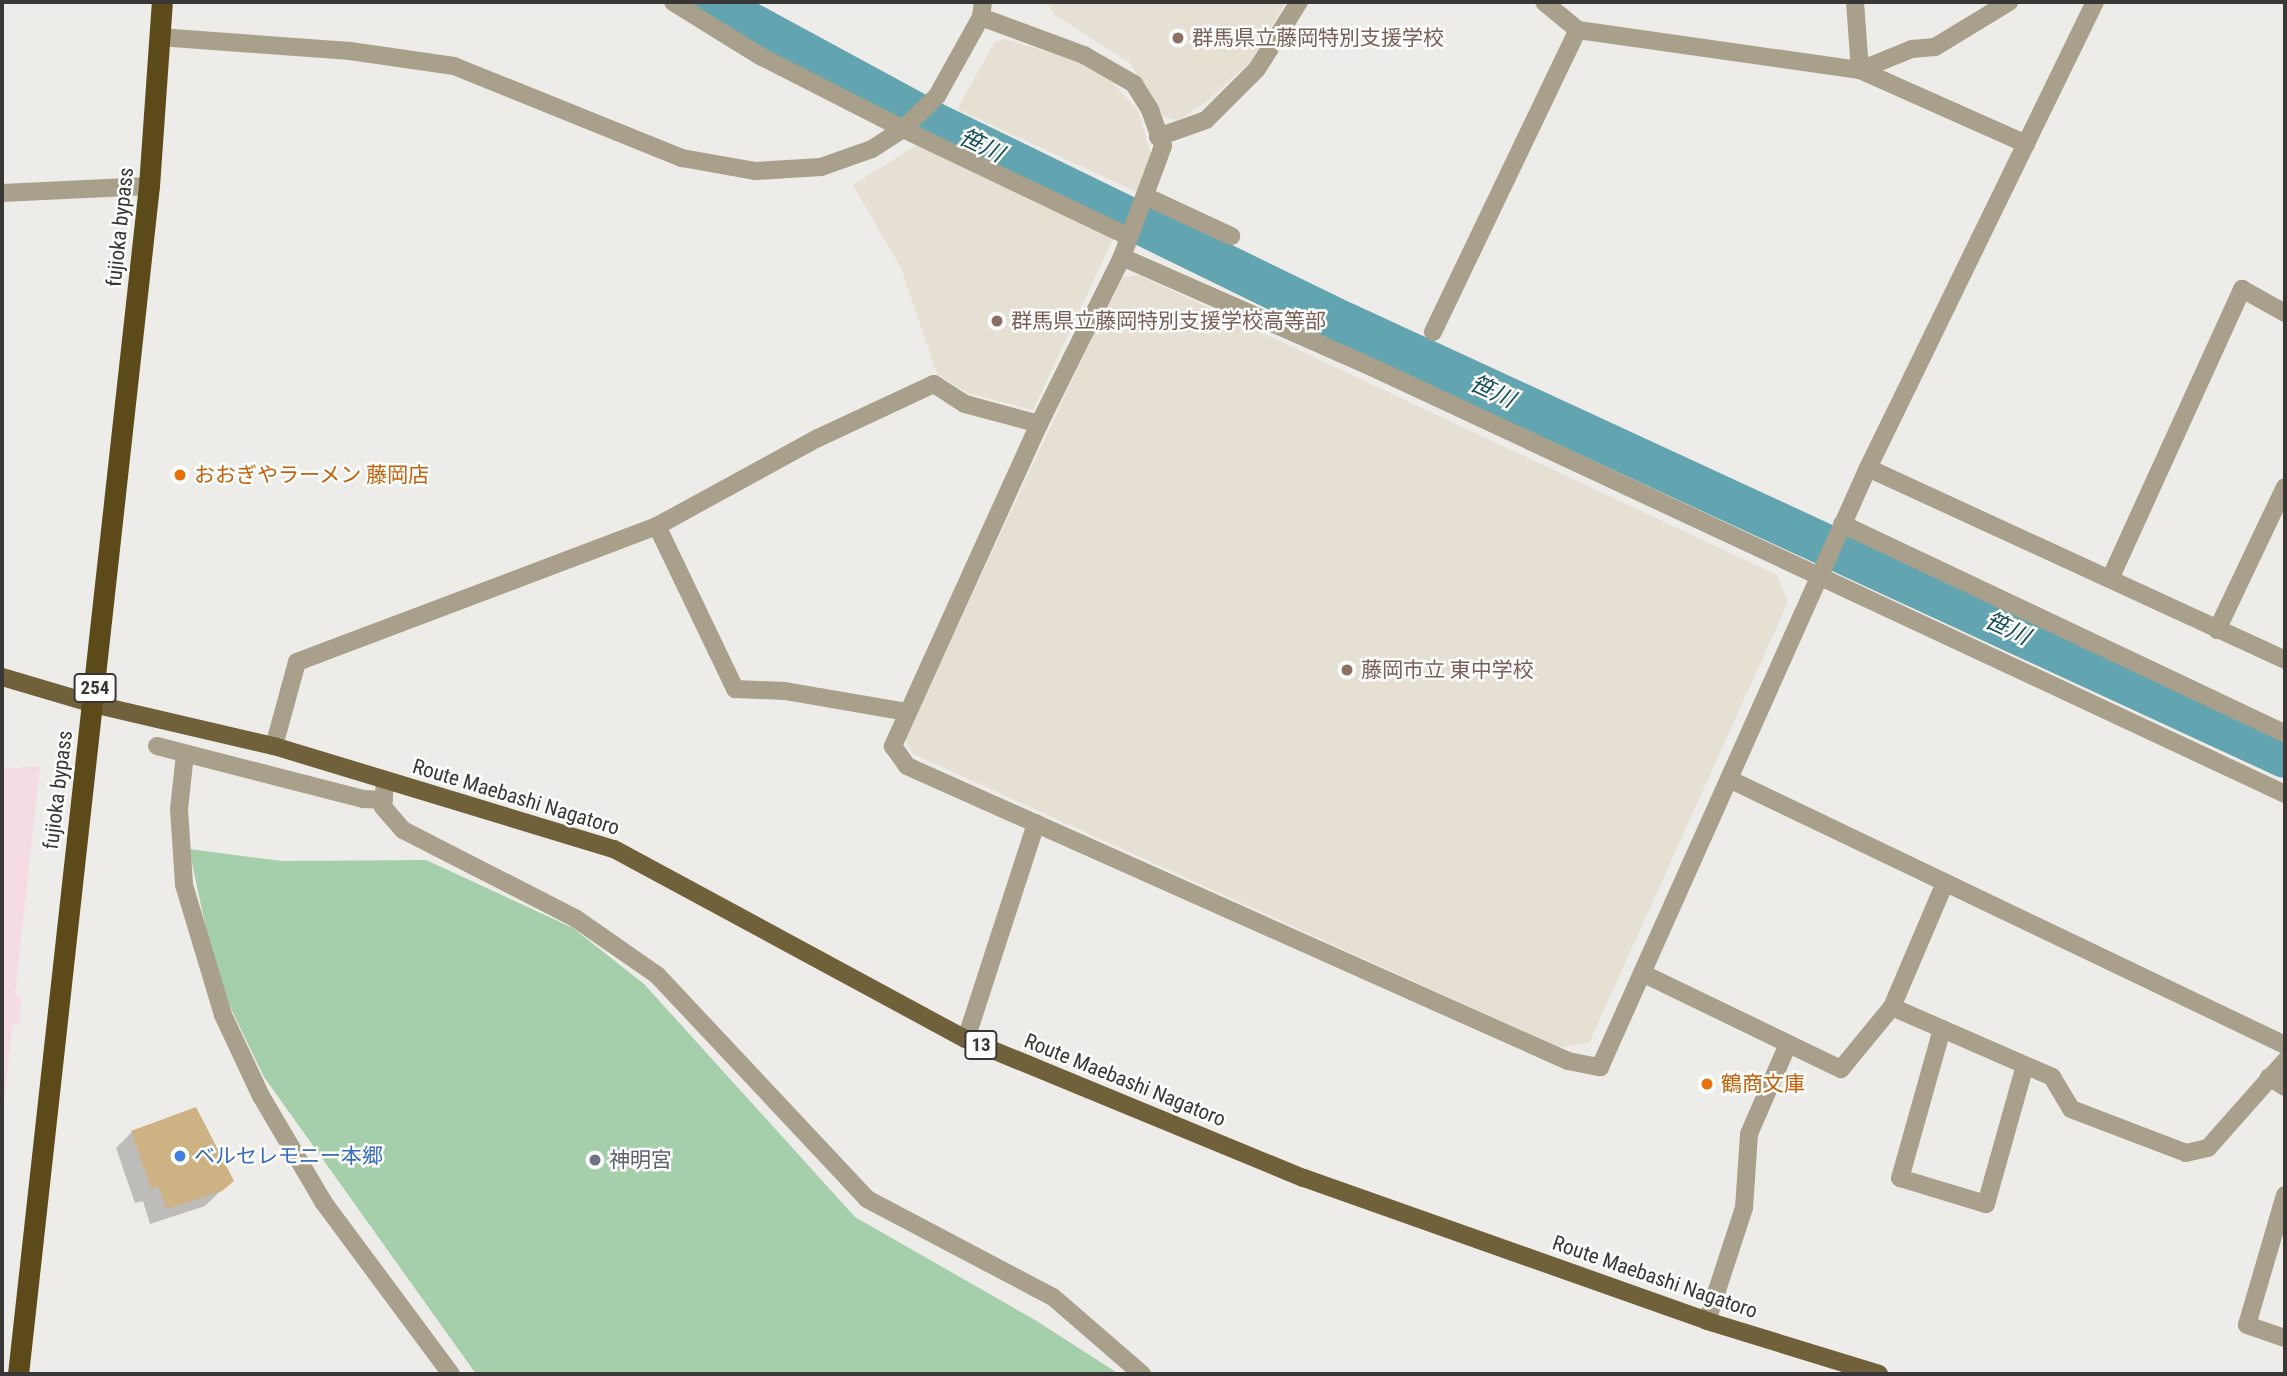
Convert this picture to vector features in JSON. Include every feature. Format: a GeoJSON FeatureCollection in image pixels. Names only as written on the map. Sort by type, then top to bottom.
{"type":"FeatureCollection","features":[{"type":"Feature","properties":{"kind":"highway","name":"fujioka bypass"},"geometry":{"type":"LineString","coordinates":[[18,1374],[149,186],[162,2]]}},
{"type":"Feature","properties":{"kind":"main road","name":"Route Maebashi Nagatoro"},"geometry":{"type":"LineString","coordinates":[[2,677],[93,704],[274,746],[614,849],[966,1039],[1304,1178],[1707,1321],[1879,1374]]}},
{"type":"Feature","properties":{"kind":"street"},"geometry":{"type":"LineString","coordinates":[[673,2],[760,56],[904,129],[1129,237]]}},
{"type":"Feature","properties":{"kind":"street"},"geometry":{"type":"LineString","coordinates":[[1158,137],[1206,120],[1257,69],[1299,2]]}},
{"type":"Feature","properties":{"kind":"street"},"geometry":{"type":"LineString","coordinates":[[1545,2],[1578,30],[1860,70],[2026,144]]}},
{"type":"Feature","properties":{"kind":"street"},"geometry":{"type":"LineString","coordinates":[[1854,2],[1860,70]]}},
{"type":"Feature","properties":{"kind":"street"},"geometry":{"type":"LineString","coordinates":[[1860,70],[1912,49],[1935,47],[2009,2]]}},
{"type":"Feature","properties":{"kind":"street"},"geometry":{"type":"LineString","coordinates":[[159,37],[351,51],[454,66],[682,158],[756,171],[821,167],[872,149],[904,129],[937,96],[982,9],[1110,67],[1133,84],[1150,110],[1163,146],[1147,197],[1122,257],[1039,424],[906,712],[893,746],[907,766],[1568,1061],[1600,1067],[1867,468],[2095,2]]}},
{"type":"Feature","properties":{"kind":"street"},"geometry":{"type":"LineString","coordinates":[[1433,332],[1578,30]]}},
{"type":"Feature","properties":{"kind":"street"},"geometry":{"type":"LineString","coordinates":[[2,193],[149,186]]}},
{"type":"Feature","properties":{"kind":"street"},"geometry":{"type":"LineString","coordinates":[[1147,197],[1231,236]]}},
{"type":"Feature","properties":{"kind":"street"},"geometry":{"type":"LineString","coordinates":[[1122,257],[1823,568],[2285,794]]}},
{"type":"Feature","properties":{"kind":"street"},"geometry":{"type":"LineString","coordinates":[[2110,579],[2242,289],[2285,313]]}},
{"type":"Feature","properties":{"kind":"street"},"geometry":{"type":"LineString","coordinates":[[274,746],[297,662],[657,526],[818,438],[934,384],[965,404],[1039,424]]}},
{"type":"Feature","properties":{"kind":"street"},"geometry":{"type":"LineString","coordinates":[[1867,468],[2285,660]]}},
{"type":"Feature","properties":{"kind":"street"},"geometry":{"type":"LineString","coordinates":[[2217,630],[2285,487]]}},
{"type":"Feature","properties":{"kind":"street"},"geometry":{"type":"LineString","coordinates":[[657,526],[735,689],[785,691],[906,712]]}},
{"type":"Feature","properties":{"kind":"street"},"geometry":{"type":"LineString","coordinates":[[1840,529],[2285,733]]}},
{"type":"Feature","properties":{"kind":"street"},"geometry":{"type":"LineString","coordinates":[[157,746],[364,799],[384,800]]}},
{"type":"Feature","properties":{"kind":"street"},"geometry":{"type":"LineString","coordinates":[[185,754],[179,808],[184,885],[203,959],[261,1096],[324,1203],[451,1374]]}},
{"type":"Feature","properties":{"kind":"street"},"geometry":{"type":"LineString","coordinates":[[1729,779],[2285,1045]]}},
{"type":"Feature","properties":{"kind":"street"},"geometry":{"type":"LineString","coordinates":[[385,780],[383,807],[403,830],[575,918],[657,975],[867,1199],[1053,1297],[1142,1374]]}},
{"type":"Feature","properties":{"kind":"street"},"geometry":{"type":"LineString","coordinates":[[966,1039],[1036,823]]}},
{"type":"Feature","properties":{"kind":"street"},"geometry":{"type":"LineString","coordinates":[[1642,973],[1841,1069],[1892,1007],[1945,883]]}},
{"type":"Feature","properties":{"kind":"street"},"geometry":{"type":"LineString","coordinates":[[1892,1007],[2052,1077],[2071,1109],[2186,1153],[2208,1147],[2285,1061]]}},
{"type":"Feature","properties":{"kind":"street"},"geometry":{"type":"LineString","coordinates":[[1942,1029],[1900,1178],[1986,1204],[2025,1065]]}},
{"type":"Feature","properties":{"kind":"street"},"geometry":{"type":"LineString","coordinates":[[1707,1321],[1744,1208],[1749,1134],[1788,1044]]}},
{"type":"Feature","properties":{"kind":"street"},"geometry":{"type":"LineString","coordinates":[[2269,1077],[2285,1087]]}},
{"type":"Feature","properties":{"kind":"street"},"geometry":{"type":"LineString","coordinates":[[2285,1195],[2247,1325],[2285,1338]]}},
{"type":"Feature","properties":{"kind":"shaded area","name":"群馬県立藤岡特別支援学校"},"geometry":{"type":"Polygon","coordinates":[[[1046,2],[1286,2],[1251,61],[1205,103],[1178,120],[1164,117],[1130,63],[1055,15],[1046,2]]]}},
{"type":"Feature","properties":{"kind":"shaded area"},"geometry":{"type":"Polygon","coordinates":[[[1004,39],[1085,62],[1112,82],[1138,111],[1151,154],[1139,193],[957,109],[995,42],[1004,39]]]}},
{"type":"Feature","properties":{"kind":"shaded area","name":"群馬県立藤岡特別支援学校高等部"},"geometry":{"type":"Polygon","coordinates":[[[918,144],[1113,239],[1033,410],[968,393],[937,374],[901,268],[853,185],[918,144]]]}},
{"type":"Feature","properties":{"kind":"shaded area","name":"藤岡市立 東中学校"},"geometry":{"type":"Polygon","coordinates":[[[1139,275],[1777,575],[1788,602],[1589,1043],[1559,1047],[913,754],[905,739],[1120,278],[1139,275]]]}},
{"type":"Feature","properties":{"kind":"shaded area"},"geometry":{"type":"Polygon","coordinates":[[[40,766],[15,995],[21,997],[19,1025],[12,1025],[2,1127],[2,769],[40,766]]]}},
{"type":"Feature","properties":{"kind":"green space"},"geometry":{"type":"Polygon","coordinates":[[[189,849],[282,861],[426,860],[573,928],[644,984],[855,1217],[1035,1320],[1119,1374],[476,1374],[264,1077],[217,980],[189,849]]]}},
{"type":"Feature","properties":{"kind":"building","name":"ベルセレモニー本郷"},"geometry":{"type":"Polygon","coordinates":[[[196,1107],[234,1181],[222,1191],[166,1209],[159,1187],[151,1188],[131,1131],[196,1107]]]}},
{"type":"Feature","properties":{"kind":"waterway","name":"笹川"},"geometry":{"type":"LineString","coordinates":[[711,2],[930,121],[1347,324],[2285,757]]}},
{"type":"Feature","properties":{"kind":"place","name":"群馬県立藤岡特別支援学校"},"geometry":{"type":"Point","coordinates":[1178,38]}},
{"type":"Feature","properties":{"kind":"place","name":"群馬県立藤岡特別支援学校高等部"},"geometry":{"type":"Point","coordinates":[997,321]}},
{"type":"Feature","properties":{"kind":"place","name":"おおぎやラーメン 藤岡店"},"geometry":{"type":"Point","coordinates":[180,475]}},
{"type":"Feature","properties":{"kind":"place","name":"藤岡市立 東中学校"},"geometry":{"type":"Point","coordinates":[1347,670]}},
{"type":"Feature","properties":{"kind":"place","name":"鶴商文庫"},"geometry":{"type":"Point","coordinates":[1707,1084]}},
{"type":"Feature","properties":{"kind":"place","name":"ベルセレモニー本郷"},"geometry":{"type":"Point","coordinates":[180,1156]}},
{"type":"Feature","properties":{"kind":"place","name":"神明宮"},"geometry":{"type":"Point","coordinates":[595,1160]}}]}
